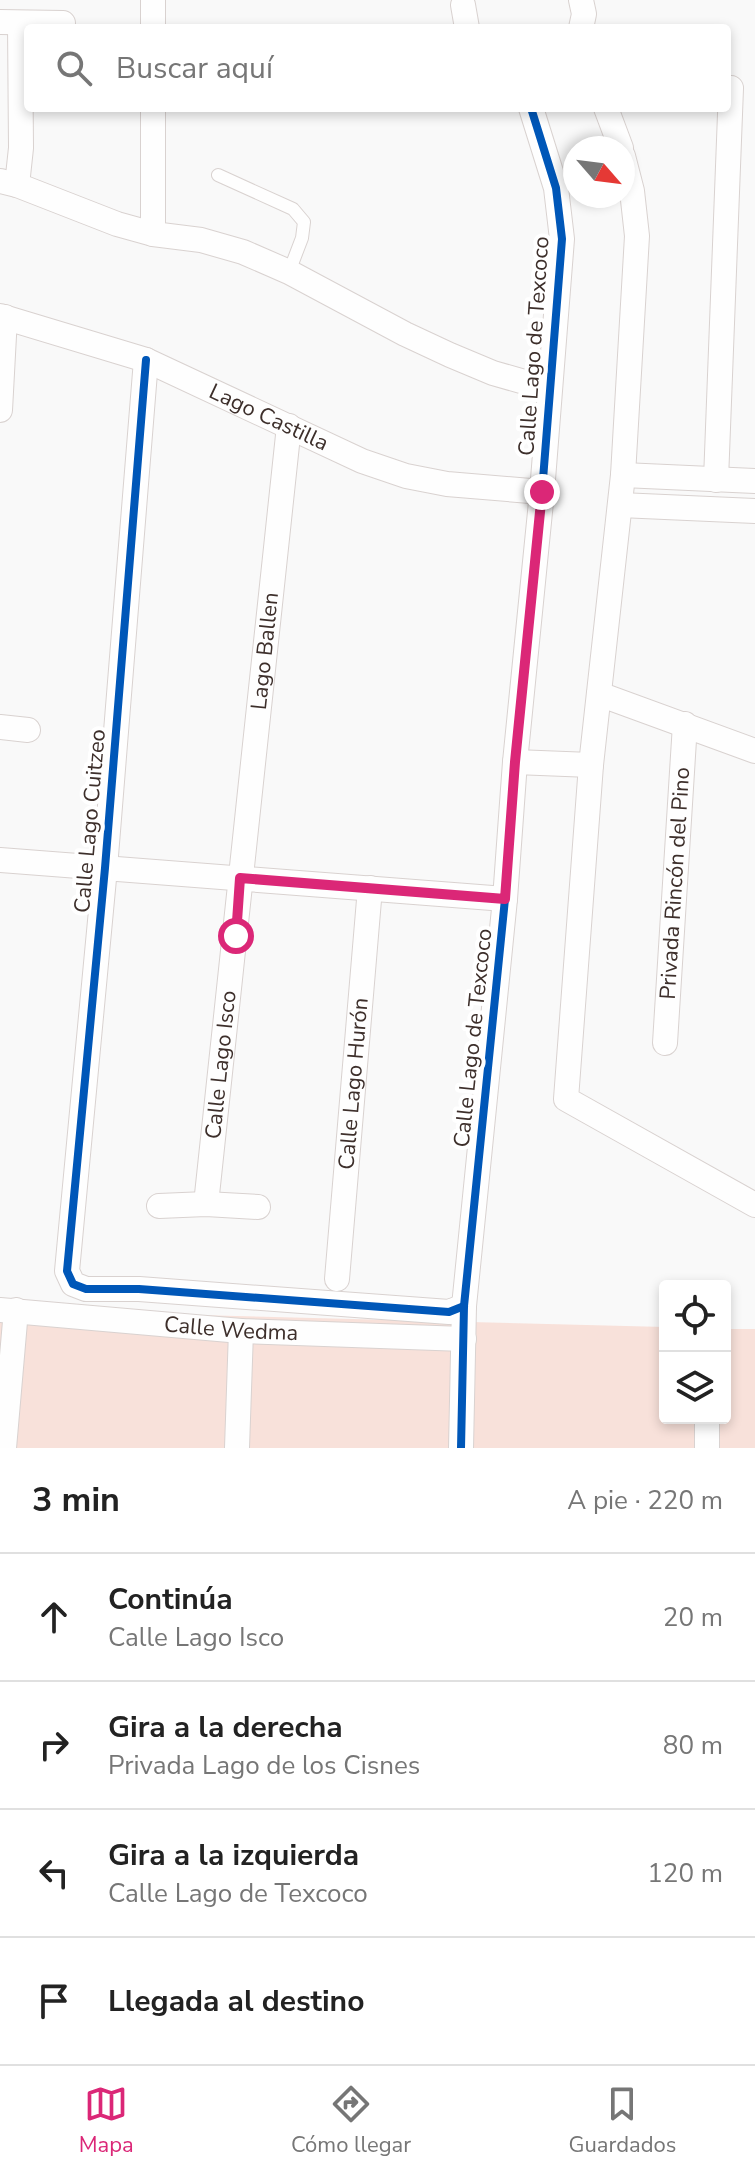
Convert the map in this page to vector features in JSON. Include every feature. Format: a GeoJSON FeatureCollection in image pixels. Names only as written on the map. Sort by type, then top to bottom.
{"type":"FeatureCollection","features":[{"type":"Feature","properties":{"kind":"street"},"geometry":{"type":"LineString","coordinates":[[153,0],[153,24]]}},
{"type":"Feature","properties":{"kind":"street"},"geometry":{"type":"LineString","coordinates":[[581,0],[584,14],[582,24]]}},
{"type":"Feature","properties":{"kind":"street"},"geometry":{"type":"LineString","coordinates":[[63,23],[10,23],[21,148],[8,183],[117,224],[153,234],[201,240],[243,252],[289,272],[450,355],[493,373],[549,389]]}},
{"type":"Feature","properties":{"kind":"street"},"geometry":{"type":"LineString","coordinates":[[153,112],[153,234]]}},
{"type":"Feature","properties":{"kind":"street","name":"Calle Lago de Texcoco"},"geometry":{"type":"LineString","coordinates":[[461,1448],[464,1306],[505,899],[562,239],[556,188],[532,112]]}},
{"type":"Feature","properties":{"kind":"street"},"geometry":{"type":"LineString","coordinates":[[608,112],[616,136]]}},
{"type":"Feature","properties":{"kind":"street"},"geometry":{"type":"LineString","coordinates":[[716,480],[730,112]]}},
{"type":"Feature","properties":{"kind":"street"},"geometry":{"type":"LineString","coordinates":[[634,208],[637,236],[623,475],[591,765],[566,1099],[755,1205]]}},
{"type":"Feature","properties":{"kind":"street"},"geometry":{"type":"LineString","coordinates":[[0,410],[2,317]]}},
{"type":"Feature","properties":{"kind":"street","name":"Lago Castilla"},"geometry":{"type":"LineString","coordinates":[[2,317],[146,360],[362,461],[406,476],[447,484],[542,492]]}},
{"type":"Feature","properties":{"kind":"street","name":"Calle Lago Cuitzeo"},"geometry":{"type":"LineString","coordinates":[[146,360],[105,868],[67,1271],[73,1284],[86,1289],[139,1289],[449,1312],[464,1306]]}},
{"type":"Feature","properties":{"kind":"street","name":"Lago Ballen"},"geometry":{"type":"LineString","coordinates":[[240,878],[289,426]]}},
{"type":"Feature","properties":{"kind":"street"},"geometry":{"type":"LineString","coordinates":[[623,475],[755,481]]}},
{"type":"Feature","properties":{"kind":"street"},"geometry":{"type":"LineString","coordinates":[[620,505],[755,511]]}},
{"type":"Feature","properties":{"kind":"street"},"geometry":{"type":"LineString","coordinates":[[599,694],[755,751]]}},
{"type":"Feature","properties":{"kind":"street","name":"Privada Rincón del Pino"},"geometry":{"type":"LineString","coordinates":[[665,1043],[685,724]]}},
{"type":"Feature","properties":{"kind":"street"},"geometry":{"type":"LineString","coordinates":[[0,727],[28,730]]}},
{"type":"Feature","properties":{"kind":"street"},"geometry":{"type":"LineString","coordinates":[[515,762],[591,765]]}},
{"type":"Feature","properties":{"kind":"street"},"geometry":{"type":"LineString","coordinates":[[0,860],[505,899]]}},
{"type":"Feature","properties":{"kind":"street","name":"Calle Lago Isco"},"geometry":{"type":"LineString","coordinates":[[206,1204],[240,878]]}},
{"type":"Feature","properties":{"kind":"street","name":"Calle Lago Hurón"},"geometry":{"type":"LineString","coordinates":[[337,1279],[370,888]]}},
{"type":"Feature","properties":{"kind":"street"},"geometry":{"type":"LineString","coordinates":[[159,1206],[206,1204],[258,1207]]}},
{"type":"Feature","properties":{"kind":"street"},"geometry":{"type":"LineString","coordinates":[[4,1448],[8,1310]]}},
{"type":"Feature","properties":{"kind":"street","name":"Calle Wedma"},"geometry":{"type":"LineString","coordinates":[[8,1310],[241,1331],[464,1339]]}},
{"type":"Feature","properties":{"kind":"street"},"geometry":{"type":"LineString","coordinates":[[237,1448],[241,1331]]}},
{"type":"Feature","properties":{"kind":"street"},"geometry":{"type":"LineString","coordinates":[[707,1424],[707,1448]]}},
{"type":"Feature","properties":{"kind":"lane"},"geometry":{"type":"LineString","coordinates":[[218,175],[293,209],[304,222],[302,238],[289,272]]}},
{"type":"Feature","properties":{"kind":"shaded area"},"geometry":{"type":"Polygon","coordinates":[[[0,1310],[659,1327],[659,1424],[731,1424],[731,1329],[755,1329],[755,1448],[0,1448],[0,1310]]]}},
{"type":"Feature","properties":{"kind":"cycle path"},"geometry":{"type":"LineString","coordinates":[[461,1448],[464,1306],[505,899],[562,239],[556,188],[532,112]]}},
{"type":"Feature","properties":{"kind":"cycle path"},"geometry":{"type":"LineString","coordinates":[[146,360],[105,868],[67,1271],[73,1284],[86,1289],[139,1289],[449,1312],[464,1306]]}},
{"type":"Feature","properties":{"kind":"route"},"geometry":{"type":"LineString","coordinates":[[236,936],[240,878],[505,899],[515,762],[542,492]]}}]}
